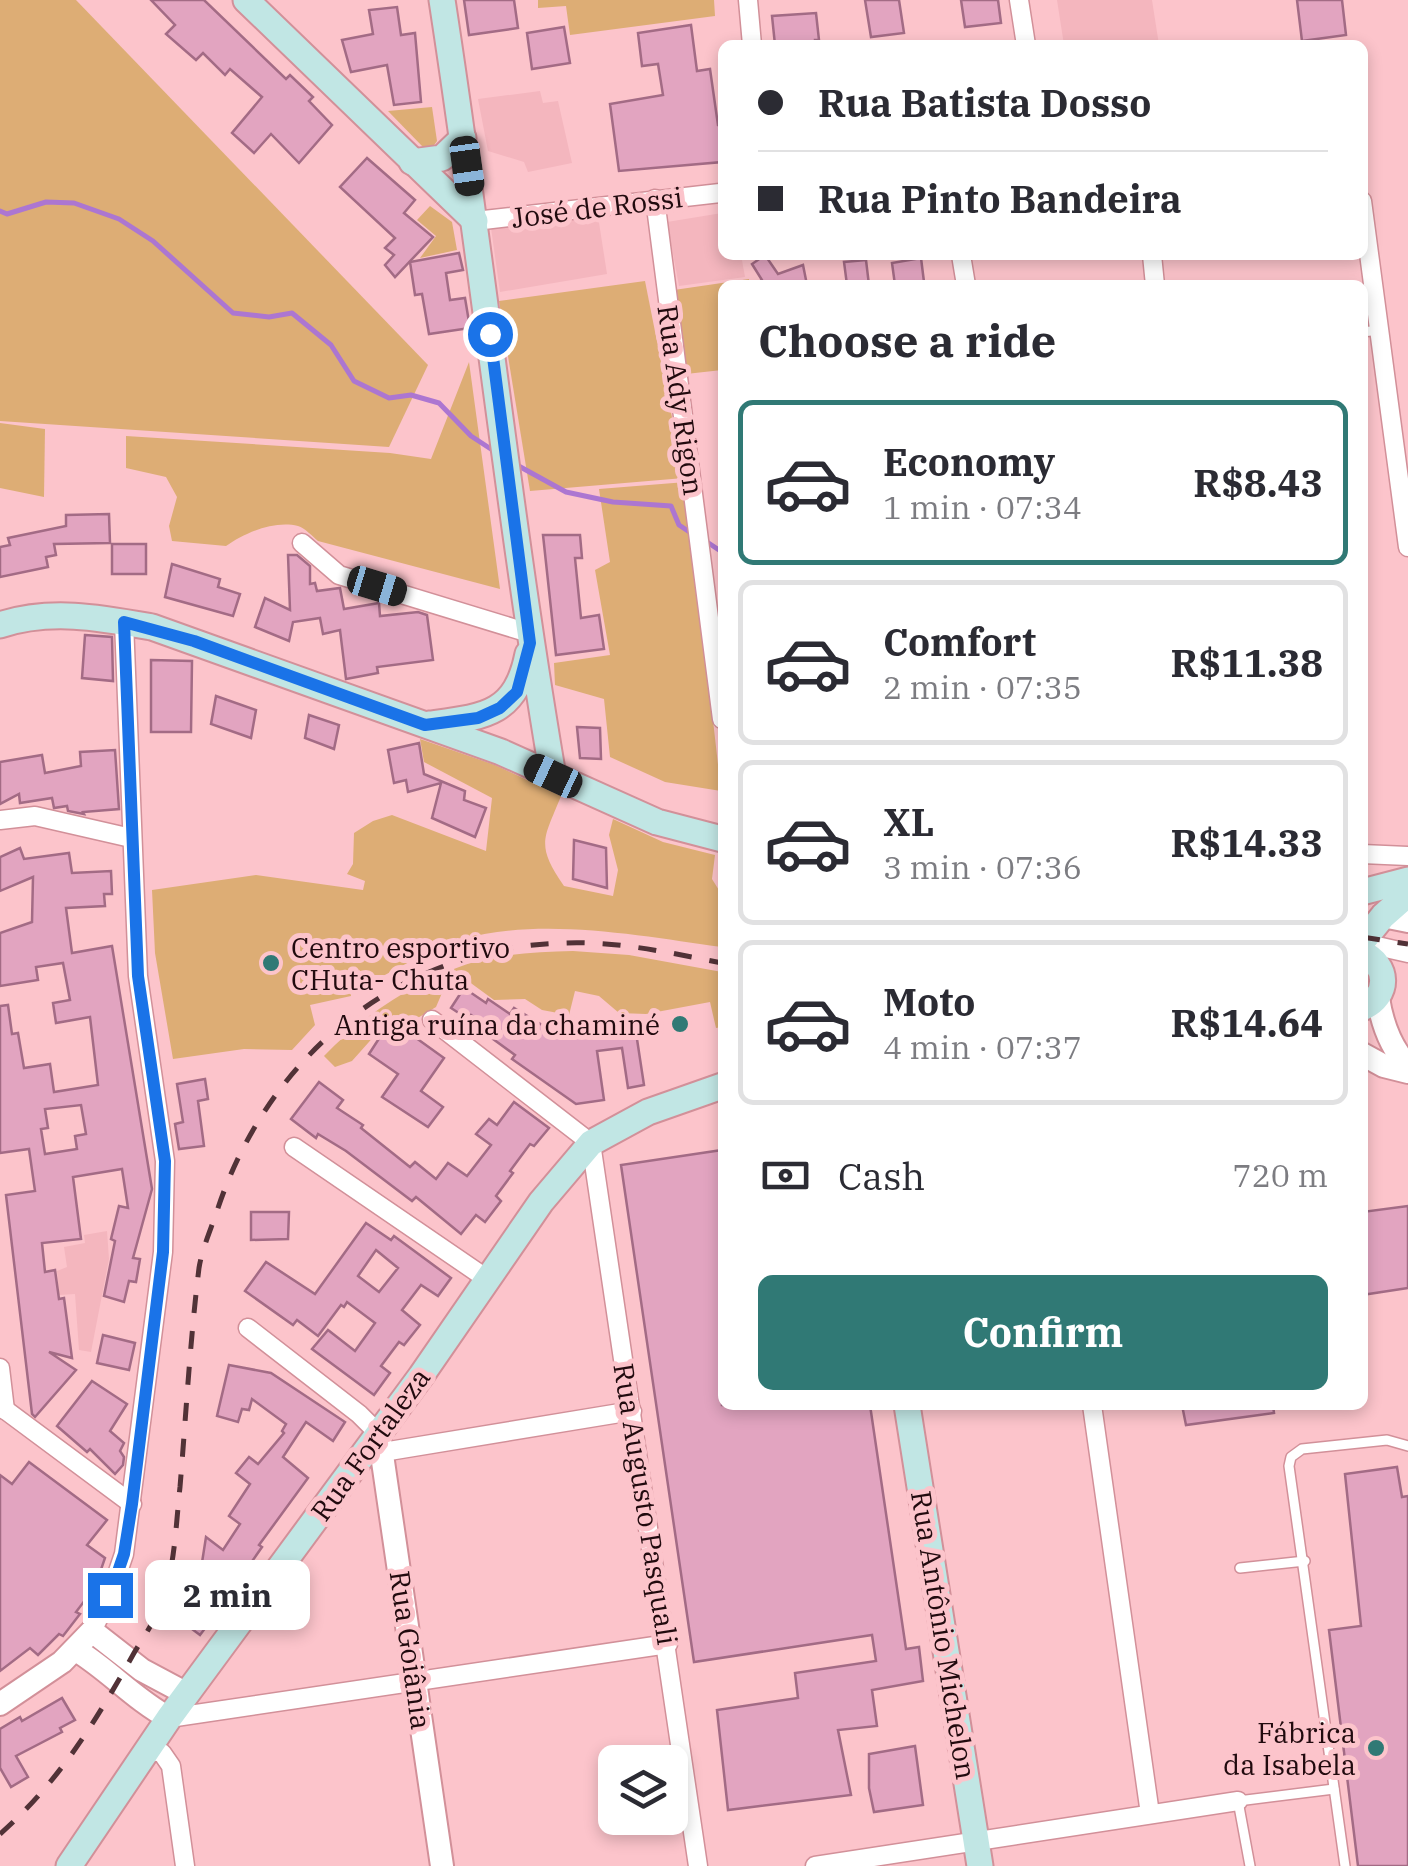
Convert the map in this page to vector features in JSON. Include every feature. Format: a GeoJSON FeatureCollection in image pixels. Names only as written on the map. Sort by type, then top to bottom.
{"type":"FeatureCollection","features":[{"type":"Feature","properties":{"kind":"main road"},"geometry":{"type":"LineString","coordinates":[[246,0],[475,221]]}},
{"type":"Feature","properties":{"kind":"main road"},"geometry":{"type":"LineString","coordinates":[[442,0],[464,138],[529,638],[553,776]]}},
{"type":"Feature","properties":{"kind":"main road"},"geometry":{"type":"LineString","coordinates":[[412,162],[442,158],[464,138]]}},
{"type":"Feature","properties":{"kind":"main road"},"geometry":{"type":"LineString","coordinates":[[0,625],[53,616],[124,622],[194,641],[501,752],[657,822],[718,838]]}},
{"type":"Feature","properties":{"kind":"main road"},"geometry":{"type":"LineString","coordinates":[[425,725],[478,718],[500,708],[517,692],[529,638]]}},
{"type":"Feature","properties":{"kind":"main road"},"geometry":{"type":"LineString","coordinates":[[1368,890],[1408,880]]}},
{"type":"Feature","properties":{"kind":"main road"},"geometry":{"type":"LineString","coordinates":[[1370,1003],[1384,981],[1369,950],[1400,919],[1408,894]]}},
{"type":"Feature","properties":{"kind":"main road","name":"Rua Fortaleza"},"geometry":{"type":"LineString","coordinates":[[70,1866],[166,1722],[381,1443],[541,1202],[591,1143],[648,1112],[718,1087]]}},
{"type":"Feature","properties":{"kind":"main road","name":"Rua Antônio Michelon"},"geometry":{"type":"LineString","coordinates":[[909,1410],[980,1866]]}},
{"type":"Feature","properties":{"kind":"street"},"geometry":{"type":"LineString","coordinates":[[748,0],[752,40]]}},
{"type":"Feature","properties":{"kind":"street"},"geometry":{"type":"LineString","coordinates":[[1019,0],[1025,40]]}},
{"type":"Feature","properties":{"kind":"street","name":"José de Rossi"},"geometry":{"type":"LineString","coordinates":[[475,221],[718,193]]}},
{"type":"Feature","properties":{"kind":"street","name":"Rua Ady Rigon"},"geometry":{"type":"LineString","coordinates":[[654,199],[718,688]]}},
{"type":"Feature","properties":{"kind":"street"},"geometry":{"type":"LineString","coordinates":[[1368,288],[1371,331],[1408,547]]}},
{"type":"Feature","properties":{"kind":"street"},"geometry":{"type":"LineString","coordinates":[[302,544],[339,575],[529,638]]}},
{"type":"Feature","properties":{"kind":"street"},"geometry":{"type":"LineString","coordinates":[[0,1704],[76,1650],[92,1631],[118,1575],[132,1504],[163,1252],[165,1161],[138,976],[124,622]]}},
{"type":"Feature","properties":{"kind":"street"},"geometry":{"type":"LineString","coordinates":[[0,820],[35,816],[131,838]]}},
{"type":"Feature","properties":{"kind":"street"},"geometry":{"type":"LineString","coordinates":[[1368,854],[1408,856]]}},
{"type":"Feature","properties":{"kind":"street"},"geometry":{"type":"LineString","coordinates":[[1369,950],[1408,953]]}},
{"type":"Feature","properties":{"kind":"street"},"geometry":{"type":"LineString","coordinates":[[1370,1003],[1408,1069]]}},
{"type":"Feature","properties":{"kind":"street"},"geometry":{"type":"LineString","coordinates":[[432,1020],[591,1143]]}},
{"type":"Feature","properties":{"kind":"street"},"geometry":{"type":"LineString","coordinates":[[1368,1057],[1384,1066],[1408,1069]]}},
{"type":"Feature","properties":{"kind":"street","name":"Rua Augusto Pasquali"},"geometry":{"type":"LineString","coordinates":[[591,1143],[698,1866]]}},
{"type":"Feature","properties":{"kind":"street"},"geometry":{"type":"LineString","coordinates":[[294,1148],[487,1279]]}},
{"type":"Feature","properties":{"kind":"street"},"geometry":{"type":"LineString","coordinates":[[248,1328],[359,1414],[381,1443],[632,1411]]}},
{"type":"Feature","properties":{"kind":"street"},"geometry":{"type":"LineString","coordinates":[[0,1368],[2,1408],[132,1504]]}},
{"type":"Feature","properties":{"kind":"street"},"geometry":{"type":"LineString","coordinates":[[1093,1410],[1150,1814]]}},
{"type":"Feature","properties":{"kind":"street","name":"Rua Goiânia"},"geometry":{"type":"LineString","coordinates":[[381,1443],[442,1866]]}},
{"type":"Feature","properties":{"kind":"street"},"geometry":{"type":"LineString","coordinates":[[92,1631],[142,1670],[187,1694]]}},
{"type":"Feature","properties":{"kind":"street"},"geometry":{"type":"LineString","coordinates":[[166,1722],[668,1644]]}},
{"type":"Feature","properties":{"kind":"street"},"geometry":{"type":"LineString","coordinates":[[76,1650],[166,1722],[185,1866]]}},
{"type":"Feature","properties":{"kind":"street"},"geometry":{"type":"LineString","coordinates":[[148,1750],[162,1753],[171,1766]]}},
{"type":"Feature","properties":{"kind":"street"},"geometry":{"type":"LineString","coordinates":[[814,1866],[1238,1801]]}},
{"type":"Feature","properties":{"kind":"lane"},"geometry":{"type":"LineString","coordinates":[[1345,1866],[1289,1466],[1295,1452],[1386,1440],[1408,1446]]}},
{"type":"Feature","properties":{"kind":"lane"},"geometry":{"type":"LineString","coordinates":[[1240,1568],[1305,1562]]}},
{"type":"Feature","properties":{"kind":"lane"},"geometry":{"type":"LineString","coordinates":[[1250,1866],[1238,1801],[1334,1790]]}},
{"type":"Feature","properties":{"kind":"shaded area"},"geometry":{"type":"Polygon","coordinates":[[[0,0],[76,0],[428,365],[389,447],[0,421],[0,0]]]}},
{"type":"Feature","properties":{"kind":"shaded area"},"geometry":{"type":"Polygon","coordinates":[[[538,0],[714,0],[715,16],[570,35],[566,6],[538,8],[538,0]]]}},
{"type":"Feature","properties":{"kind":"shaded area"},"geometry":{"type":"Polygon","coordinates":[[[1057,0],[1152,0],[1158,40],[1063,40],[1057,0]]]}},
{"type":"Feature","properties":{"kind":"shaded area"},"geometry":{"type":"Polygon","coordinates":[[[540,91],[543,103],[558,101],[572,163],[528,172],[524,162],[488,151],[478,99],[540,91]]]}},
{"type":"Feature","properties":{"kind":"shaded area"},"geometry":{"type":"Polygon","coordinates":[[[432,107],[437,141],[432,148],[423,147],[388,111],[432,107]]]}},
{"type":"Feature","properties":{"kind":"shaded area"},"geometry":{"type":"Polygon","coordinates":[[[430,206],[452,222],[457,250],[420,258],[436,236],[417,220],[430,206]]]}},
{"type":"Feature","properties":{"kind":"shaded area"},"geometry":{"type":"Polygon","coordinates":[[[597,210],[607,274],[500,292],[491,228],[597,210]]]}},
{"type":"Feature","properties":{"kind":"shaded area"},"geometry":{"type":"Polygon","coordinates":[[[718,214],[718,260],[742,260],[745,277],[679,286],[667,222],[718,214]]]}},
{"type":"Feature","properties":{"kind":"shaded area"},"geometry":{"type":"Polygon","coordinates":[[[645,281],[684,478],[530,491],[499,301],[645,281]]]}},
{"type":"Feature","properties":{"kind":"shaded area"},"geometry":{"type":"Polygon","coordinates":[[[718,284],[718,370],[686,374],[674,290],[718,284]]]}},
{"type":"Feature","properties":{"kind":"shaded area"},"geometry":{"type":"Polygon","coordinates":[[[469,362],[500,589],[318,541],[301,527],[289,525],[260,529],[226,546],[172,541],[169,526],[177,497],[166,477],[126,468],[126,436],[431,459],[469,362]]]}},
{"type":"Feature","properties":{"kind":"shaded area"},"geometry":{"type":"Polygon","coordinates":[[[0,423],[45,429],[44,497],[0,488],[0,423]]]}},
{"type":"Feature","properties":{"kind":"shaded area"},"geometry":{"type":"Polygon","coordinates":[[[686,482],[718,791],[665,782],[610,757],[604,699],[555,685],[554,663],[610,655],[595,570],[610,562],[599,489],[686,482]]]}},
{"type":"Feature","properties":{"kind":"shaded area"},"geometry":{"type":"Polygon","coordinates":[[[420,739],[495,765],[561,796],[545,841],[549,860],[564,886],[613,896],[618,870],[609,835],[613,819],[663,842],[715,855],[712,879],[718,889],[718,946],[591,930],[523,929],[491,933],[440,947],[383,976],[382,981],[350,973],[351,996],[310,1005],[315,1025],[292,1050],[244,1049],[173,1059],[155,953],[152,890],[256,875],[363,890],[365,881],[347,874],[353,864],[354,833],[392,815],[486,851],[492,798],[424,762],[420,739]]]}},
{"type":"Feature","properties":{"kind":"shaded area"},"geometry":{"type":"Polygon","coordinates":[[[526,953],[629,955],[718,971],[718,1028],[710,1002],[646,1014],[619,1013],[599,996],[575,991],[569,1015],[542,1010],[525,999],[494,1000],[468,981],[445,986],[436,1007],[416,1019],[393,1015],[352,1061],[335,1067],[324,1056],[376,1011],[417,986],[459,967],[526,953]]]}},
{"type":"Feature","properties":{"kind":"shaded area"},"geometry":{"type":"Polygon","coordinates":[[[107,1231],[109,1259],[91,1352],[79,1350],[75,1294],[59,1295],[57,1271],[67,1267],[64,1247],[85,1243],[84,1235],[107,1231]]]}},
{"type":"Feature","properties":{"kind":"building"},"geometry":{"type":"Polygon","coordinates":[[[151,0],[204,0],[286,79],[290,75],[313,97],[309,101],[332,125],[299,163],[271,134],[254,153],[232,133],[262,97],[230,69],[225,75],[203,53],[196,60],[166,34],[175,25],[151,0]]]}},
{"type":"Feature","properties":{"kind":"building"},"geometry":{"type":"Polygon","coordinates":[[[464,0],[514,0],[518,28],[469,35],[464,0]]]}},
{"type":"Feature","properties":{"kind":"building"},"geometry":{"type":"Polygon","coordinates":[[[865,0],[899,0],[904,33],[871,37],[865,0]]]}},
{"type":"Feature","properties":{"kind":"building"},"geometry":{"type":"Polygon","coordinates":[[[961,0],[998,0],[1001,23],[965,27],[961,0]]]}},
{"type":"Feature","properties":{"kind":"building"},"geometry":{"type":"Polygon","coordinates":[[[1297,0],[1342,0],[1346,35],[1302,40],[1297,0]]]}},
{"type":"Feature","properties":{"kind":"building"},"geometry":{"type":"Polygon","coordinates":[[[397,7],[401,35],[415,33],[421,102],[394,105],[387,65],[351,72],[342,40],[373,34],[369,10],[397,7]]]}},
{"type":"Feature","properties":{"kind":"building"},"geometry":{"type":"Polygon","coordinates":[[[816,13],[819,40],[774,40],[772,16],[816,13]]]}},
{"type":"Feature","properties":{"kind":"building"},"geometry":{"type":"Polygon","coordinates":[[[691,25],[697,71],[710,69],[718,125],[718,162],[619,171],[610,104],[663,95],[658,64],[642,66],[638,33],[691,25]]]}},
{"type":"Feature","properties":{"kind":"building"},"geometry":{"type":"Polygon","coordinates":[[[564,27],[570,63],[532,69],[527,33],[564,27]]]}},
{"type":"Feature","properties":{"kind":"building"},"geometry":{"type":"Polygon","coordinates":[[[367,158],[415,200],[404,213],[433,237],[395,277],[385,265],[394,255],[385,248],[395,238],[340,187],[367,158]]]}},
{"type":"Feature","properties":{"kind":"building"},"geometry":{"type":"Polygon","coordinates":[[[459,253],[463,270],[446,273],[450,300],[465,298],[470,328],[429,334],[422,294],[415,295],[410,262],[459,253]]]}},
{"type":"Feature","properties":{"kind":"building"},"geometry":{"type":"Polygon","coordinates":[[[768,260],[778,274],[803,265],[806,280],[762,280],[752,264],[768,260]]]}},
{"type":"Feature","properties":{"kind":"building"},"geometry":{"type":"Polygon","coordinates":[[[866,260],[868,280],[846,280],[844,262],[866,260]]]}},
{"type":"Feature","properties":{"kind":"building"},"geometry":{"type":"Polygon","coordinates":[[[921,260],[924,280],[894,280],[892,263],[921,260]]]}},
{"type":"Feature","properties":{"kind":"building"},"geometry":{"type":"Polygon","coordinates":[[[109,514],[110,543],[54,544],[56,555],[46,557],[48,567],[0,577],[0,547],[10,545],[8,538],[66,526],[66,515],[109,514]]]}},
{"type":"Feature","properties":{"kind":"building"},"geometry":{"type":"Polygon","coordinates":[[[543,535],[580,535],[582,558],[575,558],[581,618],[599,615],[604,649],[556,655],[543,535]]]}},
{"type":"Feature","properties":{"kind":"building"},"geometry":{"type":"Polygon","coordinates":[[[112,544],[146,544],[146,574],[112,574],[112,544]]]}},
{"type":"Feature","properties":{"kind":"building"},"geometry":{"type":"Polygon","coordinates":[[[288,555],[297,555],[310,566],[310,584],[315,583],[317,591],[340,588],[344,609],[379,603],[380,616],[418,612],[427,615],[433,660],[377,667],[378,673],[346,679],[340,630],[323,634],[320,618],[293,622],[289,641],[255,627],[265,598],[290,610],[288,555]]]}},
{"type":"Feature","properties":{"kind":"building"},"geometry":{"type":"Polygon","coordinates":[[[172,564],[220,579],[218,587],[240,594],[233,616],[165,597],[172,564]]]}},
{"type":"Feature","properties":{"kind":"building"},"geometry":{"type":"Polygon","coordinates":[[[85,635],[112,637],[113,681],[82,678],[85,635]]]}},
{"type":"Feature","properties":{"kind":"building"},"geometry":{"type":"Polygon","coordinates":[[[151,660],[192,661],[191,732],[151,732],[151,660]]]}},
{"type":"Feature","properties":{"kind":"building"},"geometry":{"type":"Polygon","coordinates":[[[216,696],[256,710],[251,738],[211,724],[216,696]]]}},
{"type":"Feature","properties":{"kind":"building"},"geometry":{"type":"Polygon","coordinates":[[[309,715],[339,725],[334,749],[305,738],[309,715]]]}},
{"type":"Feature","properties":{"kind":"building"},"geometry":{"type":"Polygon","coordinates":[[[577,727],[600,728],[601,759],[580,758],[577,727]]]}},
{"type":"Feature","properties":{"kind":"building"},"geometry":{"type":"Polygon","coordinates":[[[419,743],[424,774],[465,791],[464,800],[486,808],[475,837],[432,818],[441,783],[408,792],[406,780],[394,783],[388,750],[419,743]]]}},
{"type":"Feature","properties":{"kind":"building"},"geometry":{"type":"Polygon","coordinates":[[[115,750],[119,809],[84,814],[68,811],[67,806],[54,808],[52,798],[20,803],[19,794],[0,804],[0,762],[42,755],[45,773],[81,766],[80,752],[115,750]]]}},
{"type":"Feature","properties":{"kind":"building"},"geometry":{"type":"Polygon","coordinates":[[[574,840],[606,848],[607,888],[573,879],[574,840]]]}},
{"type":"Feature","properties":{"kind":"building"},"geometry":{"type":"Polygon","coordinates":[[[20,848],[24,859],[69,853],[72,873],[111,871],[112,894],[104,894],[105,906],[66,908],[72,953],[112,946],[152,1189],[133,1258],[140,1259],[136,1282],[129,1281],[124,1302],[104,1296],[119,1206],[128,1208],[122,1169],[73,1177],[81,1239],[42,1243],[45,1272],[55,1270],[59,1299],[64,1298],[72,1358],[49,1352],[76,1370],[35,1417],[6,1195],[35,1191],[29,1149],[0,1153],[0,1006],[8,1005],[12,1034],[18,1033],[24,1068],[50,1064],[54,1092],[98,1085],[90,1017],[56,1023],[53,1003],[70,1000],[63,963],[36,967],[38,980],[0,986],[0,933],[32,922],[33,877],[0,891],[0,857],[20,848]],[[81,1105],[45,1109],[48,1128],[41,1129],[45,1154],[77,1149],[75,1136],[86,1134],[81,1105]]]}},
{"type":"Feature","properties":{"kind":"building"},"geometry":{"type":"Polygon","coordinates":[[[464,988],[510,1014],[514,1008],[562,1037],[635,1026],[644,1085],[628,1088],[622,1048],[597,1051],[604,1100],[576,1104],[512,1059],[515,1055],[493,1039],[497,1034],[471,1015],[468,1019],[451,1008],[464,988]]]}},
{"type":"Feature","properties":{"kind":"building"},"geometry":{"type":"Polygon","coordinates":[[[391,1020],[444,1058],[421,1091],[443,1107],[428,1127],[382,1097],[398,1074],[369,1054],[391,1020]]]}},
{"type":"Feature","properties":{"kind":"building"},"geometry":{"type":"Polygon","coordinates":[[[205,1079],[208,1099],[198,1101],[204,1146],[179,1149],[175,1124],[183,1122],[177,1084],[205,1079]]]}},
{"type":"Feature","properties":{"kind":"building"},"geometry":{"type":"Polygon","coordinates":[[[319,1082],[343,1100],[337,1108],[363,1125],[361,1128],[410,1167],[415,1162],[436,1179],[448,1163],[467,1176],[491,1145],[476,1134],[489,1119],[497,1125],[514,1102],[549,1128],[534,1146],[530,1144],[510,1171],[513,1173],[496,1196],[501,1201],[485,1222],[476,1215],[461,1234],[416,1197],[412,1201],[346,1151],[318,1134],[316,1138],[291,1119],[319,1082]]]}},
{"type":"Feature","properties":{"kind":"building"},"geometry":{"type":"Polygon","coordinates":[[[718,1151],[718,1410],[871,1410],[906,1649],[919,1647],[923,1681],[872,1690],[877,1726],[838,1730],[851,1795],[728,1810],[717,1710],[798,1698],[795,1673],[876,1661],[872,1635],[694,1662],[621,1165],[718,1151]]]}},
{"type":"Feature","properties":{"kind":"building"},"geometry":{"type":"Polygon","coordinates":[[[1408,1206],[1408,1288],[1368,1294],[1368,1211],[1408,1206]]]}},
{"type":"Feature","properties":{"kind":"building"},"geometry":{"type":"Polygon","coordinates":[[[251,1212],[289,1212],[288,1239],[251,1240],[251,1212]]]}},
{"type":"Feature","properties":{"kind":"building"},"geometry":{"type":"Polygon","coordinates":[[[366,1223],[391,1240],[394,1236],[451,1278],[438,1296],[421,1285],[402,1310],[420,1325],[404,1345],[399,1342],[381,1366],[390,1373],[374,1395],[312,1349],[328,1330],[355,1351],[375,1323],[347,1302],[318,1336],[297,1320],[293,1325],[245,1291],[266,1262],[315,1294],[366,1223]],[[376,1250],[358,1276],[379,1292],[398,1268],[376,1250]]]}},
{"type":"Feature","properties":{"kind":"building"},"geometry":{"type":"Polygon","coordinates":[[[103,1335],[135,1343],[129,1370],[97,1363],[103,1335]]]}},
{"type":"Feature","properties":{"kind":"building"},"geometry":{"type":"Polygon","coordinates":[[[229,1365],[271,1373],[345,1422],[333,1441],[306,1422],[283,1457],[308,1478],[259,1545],[262,1547],[248,1571],[200,1635],[188,1626],[209,1596],[198,1588],[206,1537],[223,1550],[240,1524],[229,1516],[250,1484],[236,1473],[249,1457],[258,1464],[284,1433],[286,1424],[252,1399],[249,1410],[242,1409],[238,1422],[217,1416],[229,1365]]]}},
{"type":"Feature","properties":{"kind":"building"},"geometry":{"type":"Polygon","coordinates":[[[92,1381],[127,1404],[110,1431],[124,1443],[120,1451],[123,1465],[115,1474],[90,1449],[87,1452],[57,1426],[92,1381]]]}},
{"type":"Feature","properties":{"kind":"building"},"geometry":{"type":"Polygon","coordinates":[[[1183,1410],[1274,1410],[1274,1413],[1186,1425],[1183,1410]]]}},
{"type":"Feature","properties":{"kind":"building"},"geometry":{"type":"Polygon","coordinates":[[[29,1462],[107,1520],[87,1545],[105,1558],[95,1587],[63,1636],[59,1634],[38,1655],[30,1648],[0,1671],[0,1475],[12,1484],[29,1462]]]}},
{"type":"Feature","properties":{"kind":"building","name":"Fábrica da Isabela"},"geometry":{"type":"Polygon","coordinates":[[[1397,1467],[1402,1497],[1408,1496],[1408,1866],[1358,1866],[1329,1630],[1361,1626],[1345,1474],[1397,1467]]]}},
{"type":"Feature","properties":{"kind":"building"},"geometry":{"type":"Polygon","coordinates":[[[62,1698],[75,1720],[60,1728],[62,1732],[16,1756],[28,1777],[11,1787],[0,1768],[0,1729],[62,1698]]]}},
{"type":"Feature","properties":{"kind":"building"},"geometry":{"type":"Polygon","coordinates":[[[915,1746],[923,1805],[874,1812],[869,1754],[915,1746]]]}},
{"type":"Feature","properties":{"kind":"waterway"},"geometry":{"type":"LineString","coordinates":[[0,211],[7,214],[46,202],[74,203],[119,219],[153,241],[233,313],[269,317],[292,313],[331,345],[354,381],[389,398],[411,395],[439,403],[471,436],[497,453]]}},
{"type":"Feature","properties":{"kind":"waterway"},"geometry":{"type":"LineString","coordinates":[[515,464],[566,492],[613,502],[671,506],[679,525],[694,535]]}},
{"type":"Feature","properties":{"kind":"waterway"},"geometry":{"type":"LineString","coordinates":[[704,540],[718,549]]}},
{"type":"Feature","properties":{"kind":"railway"},"geometry":{"type":"LineString","coordinates":[[1368,938],[1408,944]]}},
{"type":"Feature","properties":{"kind":"railway"},"geometry":{"type":"LineString","coordinates":[[0,1834],[75,1749],[160,1607],[174,1544],[202,1254],[240,1155],[270,1104],[306,1059],[348,1020],[395,988],[448,965],[504,949],[605,944],[718,962]]}},
{"type":"Feature","properties":{"kind":"place","name":"Centro esportivo CHuta- Chuta"},"geometry":{"type":"Point","coordinates":[271,963]}},
{"type":"Feature","properties":{"kind":"place","name":"Antiga ruína da chaminé"},"geometry":{"type":"Point","coordinates":[680,1024]}},
{"type":"Feature","properties":{"kind":"place","name":"Fábrica da Isabela"},"geometry":{"type":"Point","coordinates":[1376,1748]}},
{"type":"Feature","properties":{"kind":"route"},"geometry":{"type":"LineString","coordinates":[[110,1595],[124,1554],[132,1504],[163,1252],[165,1161],[138,976],[124,622],[194,641],[425,725],[478,718],[500,708],[517,692],[530,643],[490,334]]}}]}
